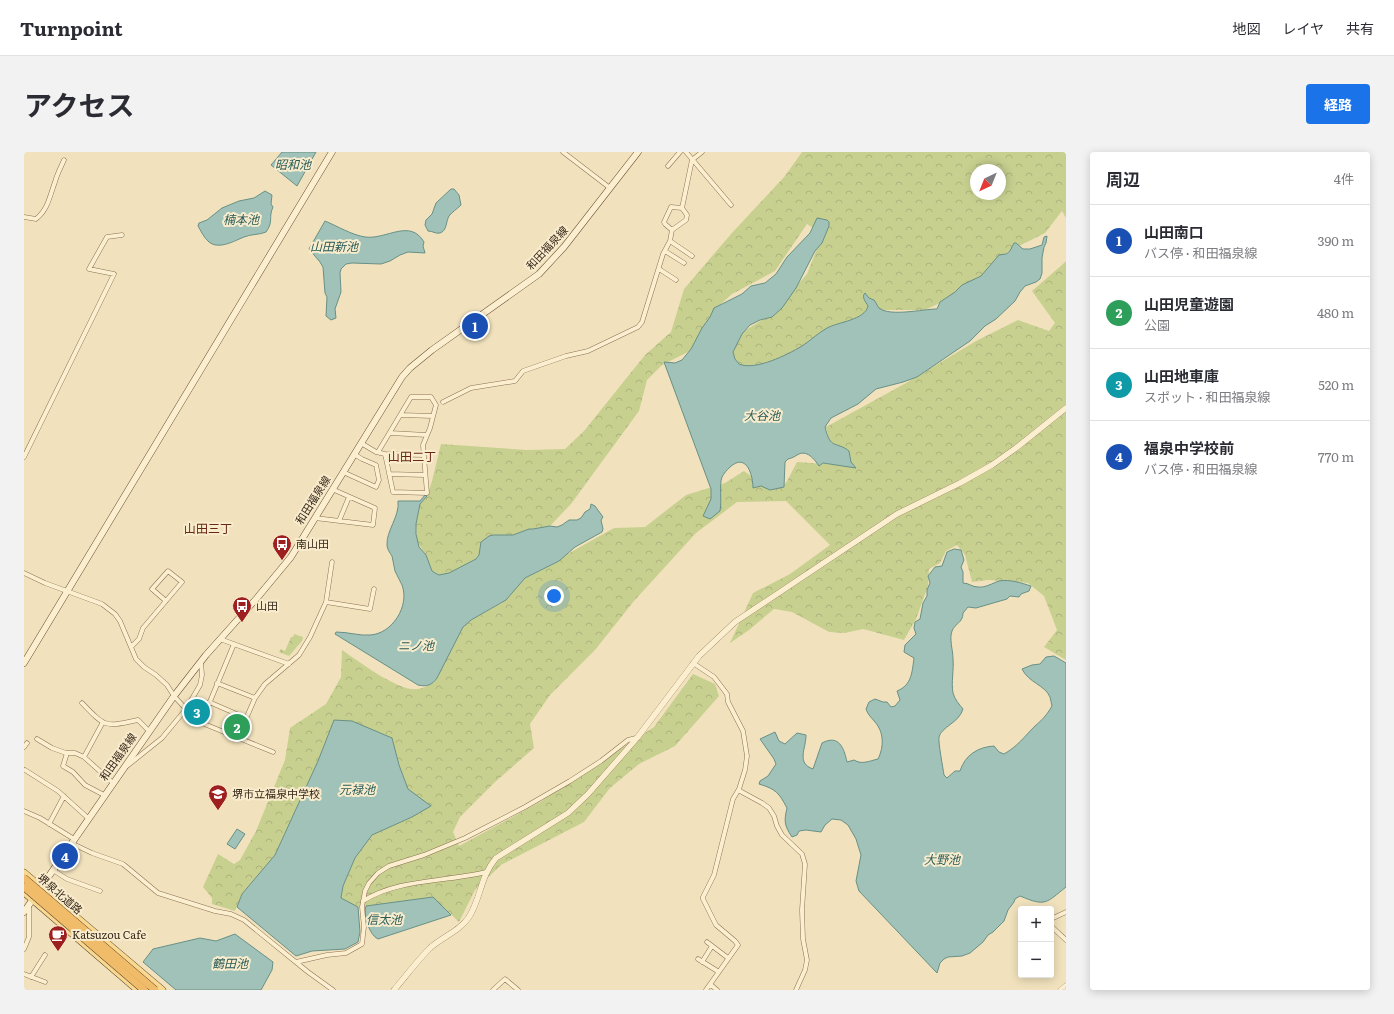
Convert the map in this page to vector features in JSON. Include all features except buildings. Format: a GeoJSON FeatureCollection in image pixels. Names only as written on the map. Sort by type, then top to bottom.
{"type":"FeatureCollection","features":[{"type":"Feature","properties":{"kind":"highway","name":"堺泉北道路"},"geometry":{"type":"LineString","coordinates":[[24,878],[155,990]]}},
{"type":"Feature","properties":{"kind":"highway","name":"堺泉北道路"},"geometry":{"type":"LineString","coordinates":[[24,887],[144,990]]}},
{"type":"Feature","properties":{"kind":"main road"},"geometry":{"type":"LineString","coordinates":[[24,663],[332,152]]}},
{"type":"Feature","properties":{"kind":"main road","name":"和田福泉線"},"geometry":{"type":"LineString","coordinates":[[24,912],[174,696],[220,639],[257,598],[288,560],[402,377],[410,368],[432,350],[539,274],[564,247],[638,152]]}},
{"type":"Feature","properties":{"kind":"main road"},"geometry":{"type":"LineString","coordinates":[[24,873],[162,990]]}},
{"type":"Feature","properties":{"kind":"main road"},"geometry":{"type":"LineString","coordinates":[[24,892],[31,902],[138,990]]}},
{"type":"Feature","properties":{"kind":"street"},"geometry":{"type":"LineString","coordinates":[[563,152],[610,188]]}},
{"type":"Feature","properties":{"kind":"street"},"geometry":{"type":"LineString","coordinates":[[668,166],[680,152]]}},
{"type":"Feature","properties":{"kind":"street"},"geometry":{"type":"LineString","coordinates":[[686,152],[731,205]]}},
{"type":"Feature","properties":{"kind":"street"},"geometry":{"type":"LineString","coordinates":[[682,208],[692,160],[702,152]]}},
{"type":"Feature","properties":{"kind":"street"},"geometry":{"type":"LineString","coordinates":[[24,217],[36,219],[42,214],[64,160]]}},
{"type":"Feature","properties":{"kind":"street"},"geometry":{"type":"LineString","coordinates":[[443,402],[471,388],[515,381],[523,371],[566,356],[588,351],[638,327],[642,322],[665,251],[670,242],[672,230],[686,220],[688,215],[682,208],[671,207],[664,222],[672,230]]}},
{"type":"Feature","properties":{"kind":"street"},"geometry":{"type":"LineString","coordinates":[[24,457],[114,274],[89,269],[107,237],[122,235]]}},
{"type":"Feature","properties":{"kind":"street"},"geometry":{"type":"LineString","coordinates":[[670,242],[692,256]]}},
{"type":"Feature","properties":{"kind":"street"},"geometry":{"type":"LineString","coordinates":[[665,251],[684,263]]}},
{"type":"Feature","properties":{"kind":"street"},"geometry":{"type":"LineString","coordinates":[[659,269],[676,280]]}},
{"type":"Feature","properties":{"kind":"street"},"geometry":{"type":"LineString","coordinates":[[378,452],[411,397],[430,397],[436,405],[423,445],[427,493],[393,492],[385,454]]}},
{"type":"Feature","properties":{"kind":"street"},"geometry":{"type":"LineString","coordinates":[[394,990],[431,947],[460,926],[468,918],[476,905],[482,880],[489,866],[496,858],[568,813],[588,794],[637,738],[693,663],[735,622],[897,514],[960,483],[992,465],[1066,408]]}},
{"type":"Feature","properties":{"kind":"street"},"geometry":{"type":"LineString","coordinates":[[401,415],[433,416]]}},
{"type":"Feature","properties":{"kind":"street"},"geometry":{"type":"LineString","coordinates":[[390,433],[427,435]]}},
{"type":"Feature","properties":{"kind":"street"},"geometry":{"type":"LineString","coordinates":[[361,442],[378,452],[385,454],[424,455]]}},
{"type":"Feature","properties":{"kind":"street"},"geometry":{"type":"LineString","coordinates":[[343,472],[376,487],[379,480],[376,465],[354,454]]}},
{"type":"Feature","properties":{"kind":"street"},"geometry":{"type":"LineString","coordinates":[[389,474],[425,475]]}},
{"type":"Feature","properties":{"kind":"street"},"geometry":{"type":"LineString","coordinates":[[315,518],[372,526],[375,508],[332,489]]}},
{"type":"Feature","properties":{"kind":"street"},"geometry":{"type":"LineString","coordinates":[[339,521],[349,497]]}},
{"type":"Feature","properties":{"kind":"street"},"geometry":{"type":"LineString","coordinates":[[238,738],[255,698],[265,684],[298,655],[310,637],[326,602],[332,562]]}},
{"type":"Feature","properties":{"kind":"street"},"geometry":{"type":"LineString","coordinates":[[132,646],[139,639],[143,628],[166,601],[182,582],[168,571],[152,589],[166,601]]}},
{"type":"Feature","properties":{"kind":"street"},"geometry":{"type":"LineString","coordinates":[[24,573],[45,583],[68,590],[81,597],[102,604],[115,614],[120,621],[132,646],[136,659],[167,685],[174,696],[197,721],[273,752]]}},
{"type":"Feature","properties":{"kind":"street"},"geometry":{"type":"LineString","coordinates":[[326,602],[370,609],[374,589]]}},
{"type":"Feature","properties":{"kind":"street"},"geometry":{"type":"LineString","coordinates":[[220,639],[289,664]]}},
{"type":"Feature","properties":{"kind":"street"},"geometry":{"type":"LineString","coordinates":[[201,723],[234,644]]}},
{"type":"Feature","properties":{"kind":"street"},"geometry":{"type":"LineString","coordinates":[[120,772],[162,738],[186,709],[200,685],[202,675],[201,662]]}},
{"type":"Feature","properties":{"kind":"street"},"geometry":{"type":"LineString","coordinates":[[693,663],[714,677],[727,694],[728,702],[743,731],[747,756],[740,789],[733,799],[714,875],[703,896],[703,899],[716,925],[738,945],[706,990]]}},
{"type":"Feature","properties":{"kind":"street"},"geometry":{"type":"LineString","coordinates":[[217,683],[255,698]]}},
{"type":"Feature","properties":{"kind":"street"},"geometry":{"type":"LineString","coordinates":[[209,702],[246,718]]}},
{"type":"Feature","properties":{"kind":"street"},"geometry":{"type":"LineString","coordinates":[[82,703],[97,719],[103,722],[114,725],[138,720],[149,731]]}},
{"type":"Feature","properties":{"kind":"street"},"geometry":{"type":"LineString","coordinates":[[84,757],[103,722]]}},
{"type":"Feature","properties":{"kind":"street"},"geometry":{"type":"LineString","coordinates":[[37,738],[52,748],[67,753],[75,753],[84,757],[113,783]]}},
{"type":"Feature","properties":{"kind":"street"},"geometry":{"type":"LineString","coordinates":[[296,962],[327,955],[346,953],[362,944],[364,927],[362,907],[365,891],[369,883],[378,873],[389,866],[424,855],[459,841],[525,807],[601,762],[628,740],[637,738]]}},
{"type":"Feature","properties":{"kind":"street"},"geometry":{"type":"LineString","coordinates":[[67,753],[64,766],[73,772],[85,785],[104,795]]}},
{"type":"Feature","properties":{"kind":"street"},"geometry":{"type":"LineString","coordinates":[[25,770],[58,791],[88,818]]}},
{"type":"Feature","properties":{"kind":"street"},"geometry":{"type":"LineString","coordinates":[[740,789],[740,792],[769,808],[782,835],[802,854],[805,864],[802,910],[803,939],[807,960],[805,970],[796,990]]}},
{"type":"Feature","properties":{"kind":"street"},"geometry":{"type":"LineString","coordinates":[[49,824],[64,796]]}},
{"type":"Feature","properties":{"kind":"street"},"geometry":{"type":"LineString","coordinates":[[24,811],[40,818],[72,841],[92,853],[123,864],[158,893],[215,911],[231,914],[244,920],[333,990]]}},
{"type":"Feature","properties":{"kind":"street"},"geometry":{"type":"LineString","coordinates":[[53,870],[67,879],[100,890]]}},
{"type":"Feature","properties":{"kind":"street"},"geometry":{"type":"LineString","coordinates":[[363,901],[384,891],[410,883],[486,872]]}},
{"type":"Feature","properties":{"kind":"street"},"geometry":{"type":"LineString","coordinates":[[24,949],[29,937],[31,902]]}},
{"type":"Feature","properties":{"kind":"street"},"geometry":{"type":"LineString","coordinates":[[1054,918],[1066,912]]}},
{"type":"Feature","properties":{"kind":"street"},"geometry":{"type":"LineString","coordinates":[[1054,929],[1066,940]]}},
{"type":"Feature","properties":{"kind":"street"},"geometry":{"type":"LineString","coordinates":[[708,942],[728,958]]}},
{"type":"Feature","properties":{"kind":"street"},"geometry":{"type":"LineString","coordinates":[[702,962],[712,946]]}},
{"type":"Feature","properties":{"kind":"street"},"geometry":{"type":"LineString","coordinates":[[31,978],[45,954]]}},
{"type":"Feature","properties":{"kind":"street"},"geometry":{"type":"LineString","coordinates":[[698,959],[718,972]]}},
{"type":"Feature","properties":{"kind":"street"},"geometry":{"type":"LineString","coordinates":[[24,974],[31,978],[46,982]]}},
{"type":"Feature","properties":{"kind":"street"},"geometry":{"type":"LineString","coordinates":[[493,990],[506,979],[518,990]]}},
{"type":"Feature","properties":{"kind":"street"},"geometry":{"type":"LineString","coordinates":[[711,985],[717,990]]}},
{"type":"Feature","properties":{"kind":"street"},"geometry":{"type":"LineString","coordinates":[[1061,990],[1066,986]]}},
{"type":"Feature","properties":{"kind":"green space"},"geometry":{"type":"Polygon","coordinates":[[[802,152],[1066,152],[1066,218],[1062,211],[1045,233],[1007,252],[983,277],[944,301],[925,310],[869,310],[853,326],[760,366],[742,369],[732,354],[741,333],[770,315],[807,274],[820,241],[820,232],[807,224],[775,271],[732,294],[714,310],[690,351],[662,365],[647,380],[639,411],[571,504],[550,526],[529,529],[513,535],[489,536],[481,542],[479,555],[476,559],[449,574],[439,575],[432,571],[426,555],[417,542],[416,524],[420,504],[427,496],[432,481],[441,444],[527,450],[565,449],[584,431],[645,355],[671,332],[684,289],[731,234],[785,176],[802,152]]]}},
{"type":"Feature","properties":{"kind":"green space"},"geometry":{"type":"Polygon","coordinates":[[[1066,261],[1066,660],[1044,647],[1057,630],[1044,596],[1028,583],[988,580],[972,582],[965,555],[957,545],[946,551],[940,563],[929,569],[928,586],[916,619],[904,640],[863,629],[845,633],[829,632],[792,612],[774,609],[749,630],[730,643],[753,593],[790,574],[830,545],[786,501],[737,502],[696,533],[634,601],[595,650],[550,695],[530,724],[534,748],[495,782],[460,817],[453,832],[459,846],[540,802],[654,727],[693,674],[715,684],[719,696],[675,746],[639,764],[610,788],[584,822],[501,865],[475,890],[459,922],[433,897],[358,907],[341,898],[343,886],[355,858],[372,835],[412,817],[408,789],[399,765],[334,720],[318,761],[275,855],[242,894],[235,911],[212,904],[212,898],[203,887],[218,854],[234,864],[240,860],[256,831],[285,760],[290,728],[326,704],[341,677],[342,650],[379,675],[401,686],[410,689],[424,687],[434,682],[463,627],[471,620],[502,603],[525,578],[559,561],[564,556],[614,528],[645,527],[686,495],[725,483],[744,471],[770,490],[786,483],[797,462],[841,465],[845,454],[829,440],[826,427],[906,383],[976,341],[1018,320],[1049,331],[1055,323],[1032,291],[1066,261]]]}},
{"type":"Feature","properties":{"kind":"green space"},"geometry":{"type":"Polygon","coordinates":[[[294,634],[303,637],[302,641],[289,656],[279,652],[281,649],[285,651],[291,637],[293,637],[294,634]]]}},
{"type":"Feature","properties":{"kind":"water","name":"昭和池"},"geometry":{"type":"Polygon","coordinates":[[[282,152],[316,152],[297,186],[271,165],[282,152]]]}},
{"type":"Feature","properties":{"kind":"water"},"geometry":{"type":"Polygon","coordinates":[[[451,189],[454,189],[459,195],[461,205],[449,216],[442,232],[437,233],[428,231],[425,225],[426,220],[432,214],[436,203],[451,189]]]}},
{"type":"Feature","properties":{"kind":"water","name":"楠本池"},"geometry":{"type":"Polygon","coordinates":[[[265,191],[272,195],[271,204],[273,207],[270,225],[266,232],[247,236],[222,245],[213,244],[206,239],[198,226],[199,223],[207,220],[222,208],[239,201],[254,198],[265,191]]]}},
{"type":"Feature","properties":{"kind":"water","name":"大谷池"},"geometry":{"type":"Polygon","coordinates":[[[817,218],[827,220],[829,222],[829,226],[822,243],[815,251],[796,288],[782,308],[772,317],[760,320],[750,325],[742,334],[733,352],[735,359],[739,364],[746,366],[771,361],[802,346],[827,328],[857,318],[866,311],[868,306],[864,298],[865,293],[869,298],[874,300],[879,308],[884,311],[907,312],[937,309],[940,302],[955,292],[962,285],[981,276],[999,255],[1006,254],[1010,251],[1014,243],[1023,249],[1030,249],[1042,245],[1044,237],[1047,236],[1042,258],[1042,273],[1040,279],[1025,286],[1015,301],[996,319],[985,326],[970,341],[917,377],[876,389],[858,404],[831,418],[825,427],[829,439],[834,444],[849,451],[851,462],[856,468],[823,463],[819,466],[810,456],[801,453],[785,462],[784,487],[770,490],[761,486],[753,488],[752,478],[748,467],[741,462],[736,463],[730,467],[722,477],[720,511],[710,519],[703,516],[711,499],[711,489],[664,362],[675,363],[682,360],[691,349],[714,308],[742,294],[751,286],[765,283],[776,274],[787,257],[810,233],[817,218]]]}},
{"type":"Feature","properties":{"kind":"water","name":"山田新池"},"geometry":{"type":"Polygon","coordinates":[[[325,221],[365,237],[381,236],[405,231],[412,232],[418,235],[424,242],[423,246],[425,253],[408,252],[381,264],[346,264],[341,269],[340,273],[341,292],[335,309],[336,318],[331,320],[326,316],[327,297],[325,293],[323,267],[309,249],[325,221]]]}},
{"type":"Feature","properties":{"kind":"water","name":"ニノ池"},"geometry":{"type":"Polygon","coordinates":[[[425,495],[427,496],[420,504],[416,524],[416,534],[419,547],[426,555],[432,571],[439,575],[449,573],[476,559],[479,555],[481,542],[489,536],[513,535],[529,529],[550,526],[557,527],[569,520],[577,520],[581,518],[585,512],[590,509],[591,504],[595,506],[603,517],[601,520],[603,529],[602,532],[575,547],[559,561],[525,578],[506,600],[471,620],[463,627],[437,678],[427,686],[418,685],[335,634],[336,632],[366,635],[378,633],[385,630],[397,618],[401,610],[404,593],[395,571],[392,556],[387,545],[387,540],[397,512],[398,501],[420,501],[425,495]]]}},
{"type":"Feature","properties":{"kind":"water","name":"大野池"},"geometry":{"type":"Polygon","coordinates":[[[954,549],[961,550],[964,560],[961,567],[963,572],[963,583],[981,587],[999,581],[1007,581],[1031,586],[1029,591],[1021,594],[1019,597],[1010,596],[1007,599],[976,608],[968,607],[963,613],[962,619],[952,631],[953,693],[963,709],[958,718],[943,730],[939,737],[944,775],[947,778],[955,771],[960,771],[965,760],[978,750],[994,746],[999,752],[1004,754],[1017,745],[1044,717],[1052,706],[1048,693],[1029,678],[1022,669],[1040,664],[1046,657],[1054,656],[1066,663],[1066,887],[1050,900],[1045,902],[1035,901],[1020,896],[1015,899],[1008,910],[1004,921],[988,935],[983,942],[970,953],[944,959],[940,963],[937,973],[859,891],[856,881],[861,855],[856,839],[848,825],[841,820],[832,819],[825,825],[821,832],[806,830],[799,831],[797,835],[792,837],[786,826],[785,820],[787,808],[782,799],[773,790],[759,784],[760,781],[768,776],[776,764],[760,739],[775,732],[779,741],[785,744],[797,733],[806,735],[803,759],[808,766],[813,769],[822,743],[833,740],[837,741],[842,747],[847,762],[854,760],[869,762],[878,759],[882,745],[880,730],[866,709],[869,702],[875,699],[887,702],[891,707],[895,706],[900,700],[897,691],[908,682],[912,673],[914,658],[904,652],[905,645],[916,634],[914,628],[915,622],[920,619],[923,603],[927,596],[927,590],[930,583],[928,576],[935,567],[942,566],[947,552],[954,549]]]}},
{"type":"Feature","properties":{"kind":"water","name":"元禄池"},"geometry":{"type":"Polygon","coordinates":[[[334,720],[352,721],[392,738],[399,765],[408,789],[431,806],[412,817],[372,835],[355,858],[343,886],[341,898],[358,907],[360,932],[358,942],[345,949],[312,951],[296,956],[237,907],[242,894],[275,855],[318,761],[334,720]]]}},
{"type":"Feature","properties":{"kind":"water"},"geometry":{"type":"Polygon","coordinates":[[[237,829],[245,834],[235,849],[227,844],[237,829]]]}},
{"type":"Feature","properties":{"kind":"water","name":"信太池"},"geometry":{"type":"Polygon","coordinates":[[[433,897],[451,915],[378,939],[369,929],[365,914],[366,906],[433,897]]]}},
{"type":"Feature","properties":{"kind":"water","name":"鶴田池"},"geometry":{"type":"Polygon","coordinates":[[[235,934],[273,962],[272,970],[261,990],[176,990],[143,962],[153,949],[200,938],[216,941],[235,934]]]}},
{"type":"Feature","properties":{"kind":"place","name":"山田南口"},"geometry":{"type":"Point","coordinates":[475,326]}},
{"type":"Feature","properties":{"kind":"place","name":"南山田"},"geometry":{"type":"Point","coordinates":[282,561]}},
{"type":"Feature","properties":{"kind":"place","name":"山田"},"geometry":{"type":"Point","coordinates":[242,623]}},
{"type":"Feature","properties":{"kind":"place","name":"山田地車庫"},"geometry":{"type":"Point","coordinates":[197,712]}},
{"type":"Feature","properties":{"kind":"place","name":"山田児童遊園"},"geometry":{"type":"Point","coordinates":[237,727]}},
{"type":"Feature","properties":{"kind":"place","name":"堺市立福泉中学校"},"geometry":{"type":"Point","coordinates":[218,811]}},
{"type":"Feature","properties":{"kind":"place","name":"福泉中学校前"},"geometry":{"type":"Point","coordinates":[65,856]}},
{"type":"Feature","properties":{"kind":"place","name":"Katsuzou Cafe"},"geometry":{"type":"Point","coordinates":[58,952]}},
{"type":"Feature","properties":{"kind":"district","name":"山田二丁"},"geometry":{"type":"Point","coordinates":[412,457]}},
{"type":"Feature","properties":{"kind":"district","name":"山田三丁"},"geometry":{"type":"Point","coordinates":[208,529]}}]}
